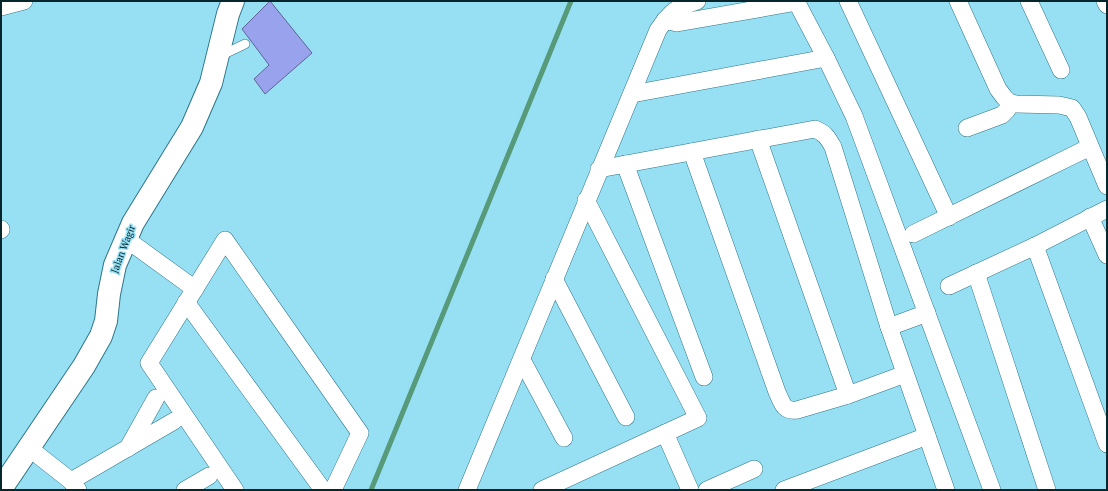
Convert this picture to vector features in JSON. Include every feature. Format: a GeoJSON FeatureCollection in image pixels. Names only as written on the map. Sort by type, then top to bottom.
{"type":"FeatureCollection","features":[{"type":"Feature","properties":{"kind":"street"},"geometry":{"type":"LineString","coordinates":[[1,7],[24,1]]}},
{"type":"Feature","properties":{"kind":"street","name":"Jalan Wagir"},"geometry":{"type":"LineString","coordinates":[[1,489],[84,366],[101,336],[106,321],[109,294],[115,265],[132,223],[192,127],[211,83],[228,14],[233,1]]}},
{"type":"Feature","properties":{"kind":"street"},"geometry":{"type":"LineString","coordinates":[[466,490],[522,360],[586,200],[658,30],[665,20],[677,8],[697,1]]}},
{"type":"Feature","properties":{"kind":"street"},"geometry":{"type":"LineString","coordinates":[[665,20],[672,23],[677,23],[797,1],[854,116],[992,490]]}},
{"type":"Feature","properties":{"kind":"street"},"geometry":{"type":"LineString","coordinates":[[848,1],[949,217]]}},
{"type":"Feature","properties":{"kind":"street"},"geometry":{"type":"LineString","coordinates":[[958,1],[998,89],[1010,102],[1026,105],[1059,105],[1072,108],[1078,117],[1090,147],[1106,179]]}},
{"type":"Feature","properties":{"kind":"street"},"geometry":{"type":"LineString","coordinates":[[1029,1],[1061,70]]}},
{"type":"Feature","properties":{"kind":"street"},"geometry":{"type":"LineString","coordinates":[[1105,1],[1107,5]]}},
{"type":"Feature","properties":{"kind":"street"},"geometry":{"type":"LineString","coordinates":[[632,94],[826,58]]}},
{"type":"Feature","properties":{"kind":"street"},"geometry":{"type":"LineString","coordinates":[[967,128],[1002,115],[1007,110],[1010,102]]}},
{"type":"Feature","properties":{"kind":"street"},"geometry":{"type":"LineString","coordinates":[[599,169],[815,129],[828,137],[833,148],[889,327],[946,490]]}},
{"type":"Feature","properties":{"kind":"street"},"geometry":{"type":"LineString","coordinates":[[758,139],[848,395]]}},
{"type":"Feature","properties":{"kind":"street"},"geometry":{"type":"LineString","coordinates":[[913,234],[1090,147]]}},
{"type":"Feature","properties":{"kind":"street"},"geometry":{"type":"LineString","coordinates":[[692,152],[783,404],[786,408],[790,411],[797,410],[848,395],[905,374]]}},
{"type":"Feature","properties":{"kind":"street"},"geometry":{"type":"LineString","coordinates":[[625,164],[704,377]]}},
{"type":"Feature","properties":{"kind":"street"},"geometry":{"type":"LineString","coordinates":[[542,490],[698,418],[586,200]]}},
{"type":"Feature","properties":{"kind":"street"},"geometry":{"type":"LineString","coordinates":[[949,286],[1034,246],[1107,209]]}},
{"type":"Feature","properties":{"kind":"street"},"geometry":{"type":"LineString","coordinates":[[1090,217],[1107,255]]}},
{"type":"Feature","properties":{"kind":"street"},"geometry":{"type":"LineString","coordinates":[[126,239],[190,296],[324,490]]}},
{"type":"Feature","properties":{"kind":"street"},"geometry":{"type":"LineString","coordinates":[[236,490],[149,363],[225,240],[360,433],[333,490]]}},
{"type":"Feature","properties":{"kind":"street"},"geometry":{"type":"LineString","coordinates":[[1034,246],[1107,444]]}},
{"type":"Feature","properties":{"kind":"street"},"geometry":{"type":"LineString","coordinates":[[976,273],[1047,490]]}},
{"type":"Feature","properties":{"kind":"street"},"geometry":{"type":"LineString","coordinates":[[554,279],[626,417]]}},
{"type":"Feature","properties":{"kind":"street"},"geometry":{"type":"LineString","coordinates":[[889,327],[927,313]]}},
{"type":"Feature","properties":{"kind":"street"},"geometry":{"type":"LineString","coordinates":[[522,360],[564,438]]}},
{"type":"Feature","properties":{"kind":"street"},"geometry":{"type":"LineString","coordinates":[[128,449],[156,398]]}},
{"type":"Feature","properties":{"kind":"street"},"geometry":{"type":"LineString","coordinates":[[29,448],[74,486],[128,449],[174,421]]}},
{"type":"Feature","properties":{"kind":"street"},"geometry":{"type":"LineString","coordinates":[[665,433],[690,490]]}},
{"type":"Feature","properties":{"kind":"street"},"geometry":{"type":"LineString","coordinates":[[784,490],[927,436]]}},
{"type":"Feature","properties":{"kind":"street"},"geometry":{"type":"LineString","coordinates":[[707,490],[754,469]]}},
{"type":"Feature","properties":{"kind":"street"},"geometry":{"type":"LineString","coordinates":[[185,490],[209,476]]}},
{"type":"Feature","properties":{"kind":"lane"},"geometry":{"type":"LineString","coordinates":[[217,58],[245,44]]}},
{"type":"Feature","properties":{"kind":"building"},"geometry":{"type":"Polygon","coordinates":[[[270,1],[312,53],[265,94],[254,79],[269,65],[242,29],[270,1]]]}},
{"type":"Feature","properties":{"kind":"waterway"},"geometry":{"type":"LineString","coordinates":[[371,490],[571,1]]}}]}
